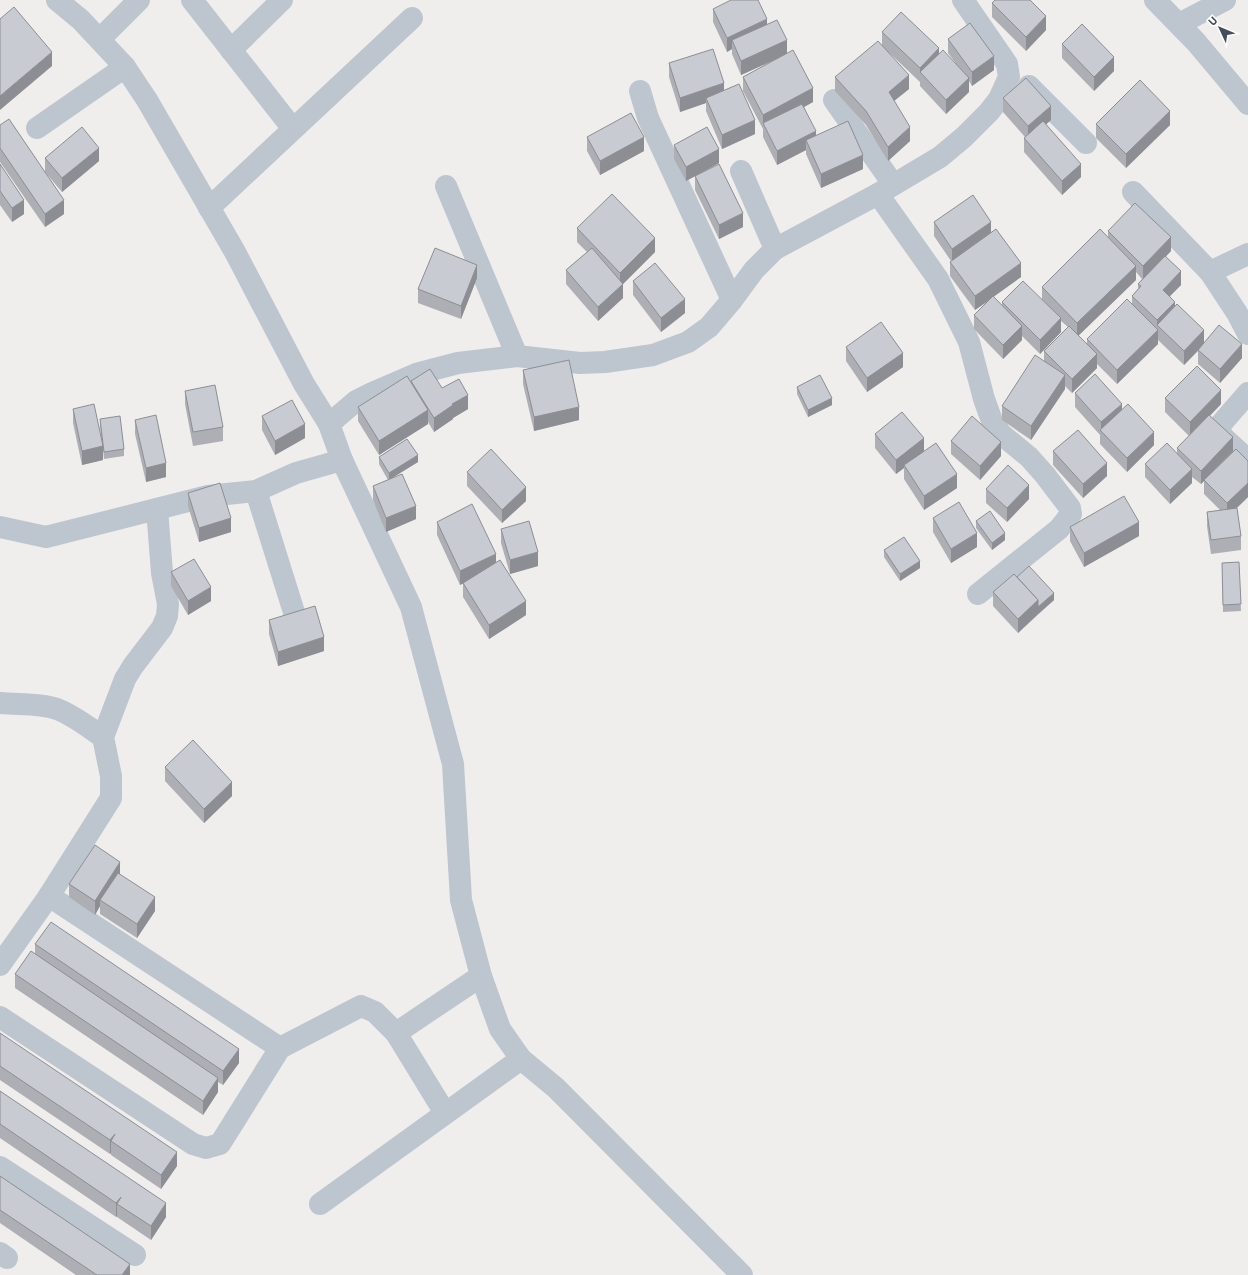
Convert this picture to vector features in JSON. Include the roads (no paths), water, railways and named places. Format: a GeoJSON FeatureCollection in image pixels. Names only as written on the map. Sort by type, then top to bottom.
{"type":"FeatureCollection","features":[{"type":"Feature","properties":{"kind":"street"},"geometry":{"type":"LineString","coordinates":[[57,0],[81,20],[100,39],[125,67],[147,100],[235,252],[304,384],[329,424],[342,460],[411,607],[453,764],[461,900],[481,976],[500,1029],[521,1059],[556,1088],[742,1275]]}},
{"type":"Feature","properties":{"kind":"street"},"geometry":{"type":"LineString","coordinates":[[100,39],[139,0]]}},
{"type":"Feature","properties":{"kind":"street"},"geometry":{"type":"LineString","coordinates":[[192,0],[293,129]]}},
{"type":"Feature","properties":{"kind":"street"},"geometry":{"type":"LineString","coordinates":[[231,50],[282,0]]}},
{"type":"Feature","properties":{"kind":"street"},"geometry":{"type":"LineString","coordinates":[[963,0],[1007,64],[1086,143]]}},
{"type":"Feature","properties":{"kind":"street"},"geometry":{"type":"LineString","coordinates":[[1155,0],[1196,42],[1248,104]]}},
{"type":"Feature","properties":{"kind":"street"},"geometry":{"type":"LineString","coordinates":[[1179,24],[1225,0]]}},
{"type":"Feature","properties":{"kind":"street"},"geometry":{"type":"LineString","coordinates":[[209,208],[412,18]]}},
{"type":"Feature","properties":{"kind":"street"},"geometry":{"type":"LineString","coordinates":[[329,424],[356,401],[372,393],[416,374],[458,363],[517,356],[580,363],[605,362],[653,355],[688,342],[709,327],[732,300],[754,270],[775,249],[886,189],[940,156],[964,137],[990,112],[1000,99],[1009,77],[1007,64]]}},
{"type":"Feature","properties":{"kind":"street"},"geometry":{"type":"LineString","coordinates":[[37,128],[125,67]]}},
{"type":"Feature","properties":{"kind":"street"},"geometry":{"type":"LineString","coordinates":[[640,91],[648,118],[732,300]]}},
{"type":"Feature","properties":{"kind":"street"},"geometry":{"type":"LineString","coordinates":[[834,100],[942,286],[969,342],[984,399],[992,421],[1001,434],[1029,457],[1070,508],[1071,514],[1059,529],[978,594]]}},
{"type":"Feature","properties":{"kind":"street"},"geometry":{"type":"LineString","coordinates":[[741,171],[775,249]]}},
{"type":"Feature","properties":{"kind":"street"},"geometry":{"type":"LineString","coordinates":[[446,186],[517,356]]}},
{"type":"Feature","properties":{"kind":"street"},"geometry":{"type":"LineString","coordinates":[[1133,192],[1210,272],[1237,313],[1248,334]]}},
{"type":"Feature","properties":{"kind":"street"},"geometry":{"type":"LineString","coordinates":[[1210,272],[1248,254]]}},
{"type":"Feature","properties":{"kind":"street"},"geometry":{"type":"LineString","coordinates":[[1248,393],[1221,424],[1219,429],[1223,437],[1248,460]]}},
{"type":"Feature","properties":{"kind":"street"},"geometry":{"type":"LineString","coordinates":[[0,527],[46,537],[208,496],[256,491],[296,473],[342,460]]}},
{"type":"Feature","properties":{"kind":"street"},"geometry":{"type":"LineString","coordinates":[[256,491],[298,625]]}},
{"type":"Feature","properties":{"kind":"street"},"geometry":{"type":"LineString","coordinates":[[0,965],[49,896],[111,798],[111,776],[103,737],[125,678],[162,628],[167,616],[168,604],[162,573],[157,509]]}},
{"type":"Feature","properties":{"kind":"street"},"geometry":{"type":"LineString","coordinates":[[0,703],[34,705],[56,709],[78,720],[103,737]]}},
{"type":"Feature","properties":{"kind":"street"},"geometry":{"type":"LineString","coordinates":[[49,896],[280,1048]]}},
{"type":"Feature","properties":{"kind":"street"},"geometry":{"type":"LineString","coordinates":[[396,1033],[481,976]]}},
{"type":"Feature","properties":{"kind":"street"},"geometry":{"type":"LineString","coordinates":[[0,1017],[193,1144],[206,1148],[220,1144],[280,1048],[361,1006],[375,1012],[396,1033],[445,1113]]}},
{"type":"Feature","properties":{"kind":"street"},"geometry":{"type":"LineString","coordinates":[[320,1204],[521,1059]]}},
{"type":"Feature","properties":{"kind":"street"},"geometry":{"type":"LineString","coordinates":[[0,1167],[135,1255]]}}]}
